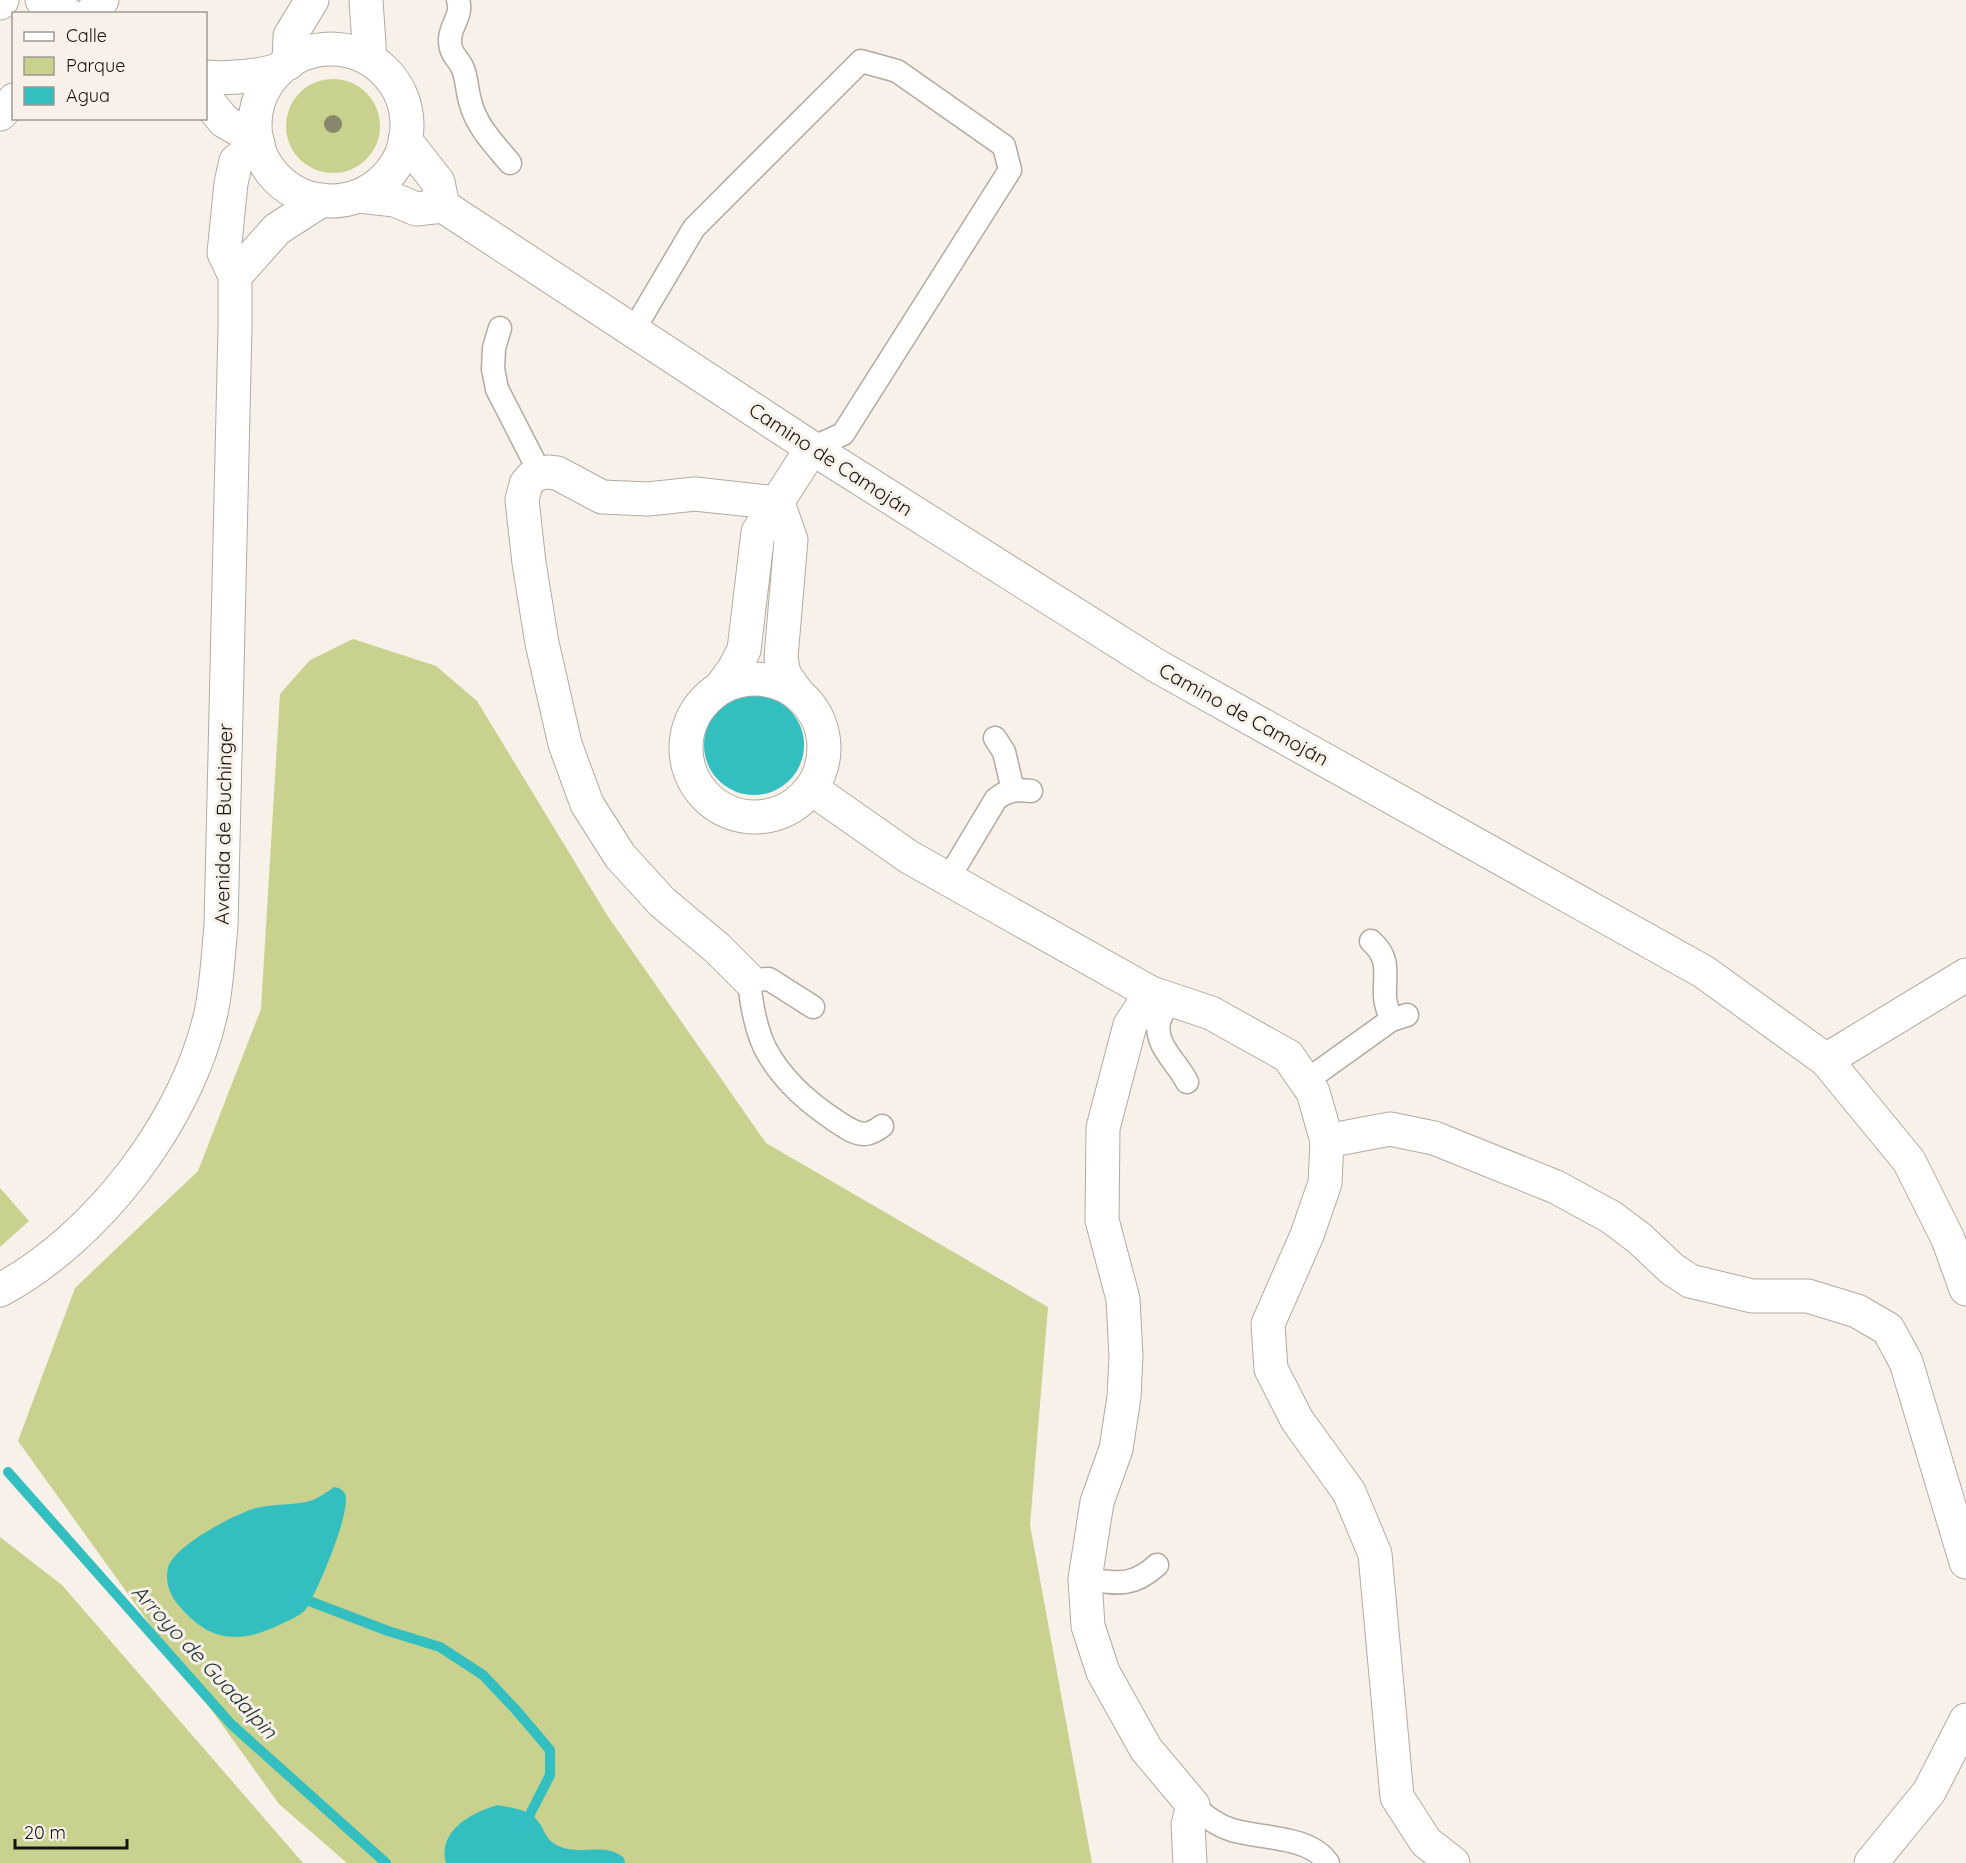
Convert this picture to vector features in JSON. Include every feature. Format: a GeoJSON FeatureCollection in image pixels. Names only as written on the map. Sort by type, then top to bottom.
{"type":"FeatureCollection","features":[{"type":"Feature","properties":{"kind":"main road"},"geometry":{"type":"LineString","coordinates":[[42,0],[63,12]]}},
{"type":"Feature","properties":{"kind":"main road"},"geometry":{"type":"LineString","coordinates":[[93,12],[102,0]]}},
{"type":"Feature","properties":{"kind":"main road"},"geometry":{"type":"LineString","coordinates":[[284,67],[291,36],[312,0]]}},
{"type":"Feature","properties":{"kind":"main road"},"geometry":{"type":"LineString","coordinates":[[366,0],[370,59]]}},
{"type":"Feature","properties":{"kind":"main road"},"geometry":{"type":"LineString","coordinates":[[323,49],[348,51],[370,59],[385,71],[397,86],[404,103],[407,122],[405,140],[399,158],[389,174],[375,187],[359,196],[340,200],[322,200],[287,187],[273,174],[257,142],[255,121],[259,102],[267,85],[284,67],[300,56],[323,49]]}},
{"type":"Feature","properties":{"kind":"main road"},"geometry":{"type":"LineString","coordinates":[[207,77],[231,79],[252,77],[284,67]]}},
{"type":"Feature","properties":{"kind":"main road"},"geometry":{"type":"LineString","coordinates":[[207,100],[224,121],[257,142]]}},
{"type":"Feature","properties":{"kind":"main road"},"geometry":{"type":"LineString","coordinates":[[0,114],[12,102]]}},
{"type":"Feature","properties":{"kind":"main road"},"geometry":{"type":"LineString","coordinates":[[359,196],[395,200],[416,209],[443,206],[438,182],[405,140]]}},
{"type":"Feature","properties":{"kind":"main road","name":"Avenida de Buchinger"},"geometry":{"type":"LineString","coordinates":[[0,1290],[67,1245],[116,1196],[155,1142],[191,1075],[211,1013],[221,926],[235,276],[224,253],[231,183],[236,161],[257,142]]}},
{"type":"Feature","properties":{"kind":"main road"},"geometry":{"type":"LineString","coordinates":[[235,276],[277,230],[322,200]]}},
{"type":"Feature","properties":{"kind":"main road","name":"Camino de Camoján"},"geometry":{"type":"LineString","coordinates":[[443,206],[812,447],[1157,666],[1704,972],[1826,1060],[1909,1161],[1948,1239],[1966,1289]]}},
{"type":"Feature","properties":{"kind":"main road"},"geometry":{"type":"LineString","coordinates":[[721,687],[744,650],[758,532],[812,447]]}},
{"type":"Feature","properties":{"kind":"main road"},"geometry":{"type":"LineString","coordinates":[[749,980],[717,948],[662,902],[620,856],[587,804],[565,744],[542,643],[522,500],[526,484],[540,473],[557,473],[602,497],[648,499],[696,494],[778,503]]}},
{"type":"Feature","properties":{"kind":"main road"},"geometry":{"type":"LineString","coordinates":[[778,503],[791,540],[781,657],[784,674],[810,705],[820,722],[825,742],[823,762],[812,789],[789,809],[770,816],[751,817],[731,814],[714,805],[699,791],[690,773],[685,754],[686,734],[693,716],[705,699],[721,687],[739,680],[759,678],[778,682],[796,691]]}},
{"type":"Feature","properties":{"kind":"main road"},"geometry":{"type":"LineString","coordinates":[[812,789],[909,857],[948,879],[1160,996],[1211,1013],[1288,1056],[1313,1092],[1327,1140],[1324,1183],[1307,1235],[1268,1324],[1271,1369],[1297,1420],[1349,1492],[1375,1554],[1397,1797],[1426,1842],[1453,1863]]}},
{"type":"Feature","properties":{"kind":"main road"},"geometry":{"type":"LineString","coordinates":[[1826,1060],[1966,975]]}},
{"type":"Feature","properties":{"kind":"main road"},"geometry":{"type":"LineString","coordinates":[[1160,996],[1130,1025],[1103,1128],[1102,1220],[1123,1299],[1126,1356],[1124,1397],[1116,1449],[1097,1502],[1085,1579],[1088,1626],[1103,1672],[1146,1749],[1189,1790],[1190,1863]]}},
{"type":"Feature","properties":{"kind":"main road"},"geometry":{"type":"LineString","coordinates":[[1327,1140],[1390,1129],[1434,1138],[1556,1187],[1602,1212],[1639,1238],[1672,1269],[1690,1281],[1752,1296],[1808,1296],[1857,1311],[1888,1329],[1906,1362],[1966,1562]]}},
{"type":"Feature","properties":{"kind":"main road"},"geometry":{"type":"LineString","coordinates":[[1871,1863],[1929,1792],[1966,1720]]}},
{"type":"Feature","properties":{"kind":"lane"},"geometry":{"type":"LineString","coordinates":[[458,0],[459,12],[450,34],[452,52],[456,61],[463,67],[470,103],[486,136],[510,163]]}},
{"type":"Feature","properties":{"kind":"lane"},"geometry":{"type":"LineString","coordinates":[[633,331],[694,228],[861,61],[897,71],[1004,146],[1010,170],[843,434],[812,447]]}},
{"type":"Feature","properties":{"kind":"lane"},"geometry":{"type":"LineString","coordinates":[[500,328],[493,359],[497,389],[540,473]]}},
{"type":"Feature","properties":{"kind":"lane"},"geometry":{"type":"LineString","coordinates":[[948,879],[991,807],[1004,793],[1022,791],[995,738]]}},
{"type":"Feature","properties":{"kind":"lane"},"geometry":{"type":"LineString","coordinates":[[1306,1081],[1399,1018],[1385,998],[1386,966],[1378,948],[1371,941]]}},
{"type":"Feature","properties":{"kind":"lane"},"geometry":{"type":"LineString","coordinates":[[813,1007],[769,979],[749,980],[751,1001],[765,1046],[780,1072],[799,1094],[850,1131],[867,1134],[882,1126]]}},
{"type":"Feature","properties":{"kind":"lane"},"geometry":{"type":"LineString","coordinates":[[1160,996],[1159,1038],[1187,1082]]}},
{"type":"Feature","properties":{"kind":"lane"},"geometry":{"type":"LineString","coordinates":[[1085,1579],[1119,1584],[1146,1575],[1156,1565]]}},
{"type":"Feature","properties":{"kind":"lane"},"geometry":{"type":"LineString","coordinates":[[1189,1790],[1209,1820],[1232,1830],[1308,1846],[1329,1863]]}},
{"type":"Feature","properties":{"kind":"green space"},"geometry":{"type":"Polygon","coordinates":[[[333,79],[351,83],[366,93],[376,108],[380,126],[376,144],[366,159],[351,169],[333,173],[315,169],[300,159],[290,144],[286,126],[290,108],[300,93],[315,83],[333,79]]]}},
{"type":"Feature","properties":{"kind":"green space"},"geometry":{"type":"Polygon","coordinates":[[[353,639],[436,666],[477,701],[607,915],[766,1143],[1048,1307],[1030,1525],[1092,1863],[347,1863],[279,1804],[18,1441],[75,1288],[198,1171],[261,1009],[280,694],[310,660],[353,639]]]}},
{"type":"Feature","properties":{"kind":"green space"},"geometry":{"type":"Polygon","coordinates":[[[0,1188],[29,1221],[0,1247],[0,1188]]]}},
{"type":"Feature","properties":{"kind":"green space"},"geometry":{"type":"Polygon","coordinates":[[[0,1537],[62,1585],[303,1863],[0,1863],[0,1537]]]}},
{"type":"Feature","properties":{"kind":"water"},"geometry":{"type":"Polygon","coordinates":[[[754,695],[782,703],[796,717],[804,745],[796,773],[782,787],[754,795],[726,787],[712,773],[704,745],[712,717],[726,703],[754,695]]]}},
{"type":"Feature","properties":{"kind":"water"},"geometry":{"type":"Polygon","coordinates":[[[334,1487],[345,1494],[346,1503],[339,1533],[311,1600],[301,1614],[249,1636],[223,1636],[199,1625],[176,1602],[168,1586],[168,1568],[172,1559],[193,1541],[246,1511],[310,1501],[334,1487]]]}},
{"type":"Feature","properties":{"kind":"water"},"geometry":{"type":"Polygon","coordinates":[[[498,1805],[534,1816],[549,1839],[561,1847],[610,1851],[624,1858],[625,1863],[446,1863],[447,1841],[452,1832],[468,1818],[498,1805]]]}},
{"type":"Feature","properties":{"kind":"waterway","name":"Arroyo de Guadalpin"},"geometry":{"type":"LineString","coordinates":[[8,1472],[231,1724],[386,1863]]}},
{"type":"Feature","properties":{"kind":"waterway"},"geometry":{"type":"LineString","coordinates":[[296,1596],[388,1631],[440,1647],[483,1675],[550,1750],[550,1775],[524,1826]]}}]}
